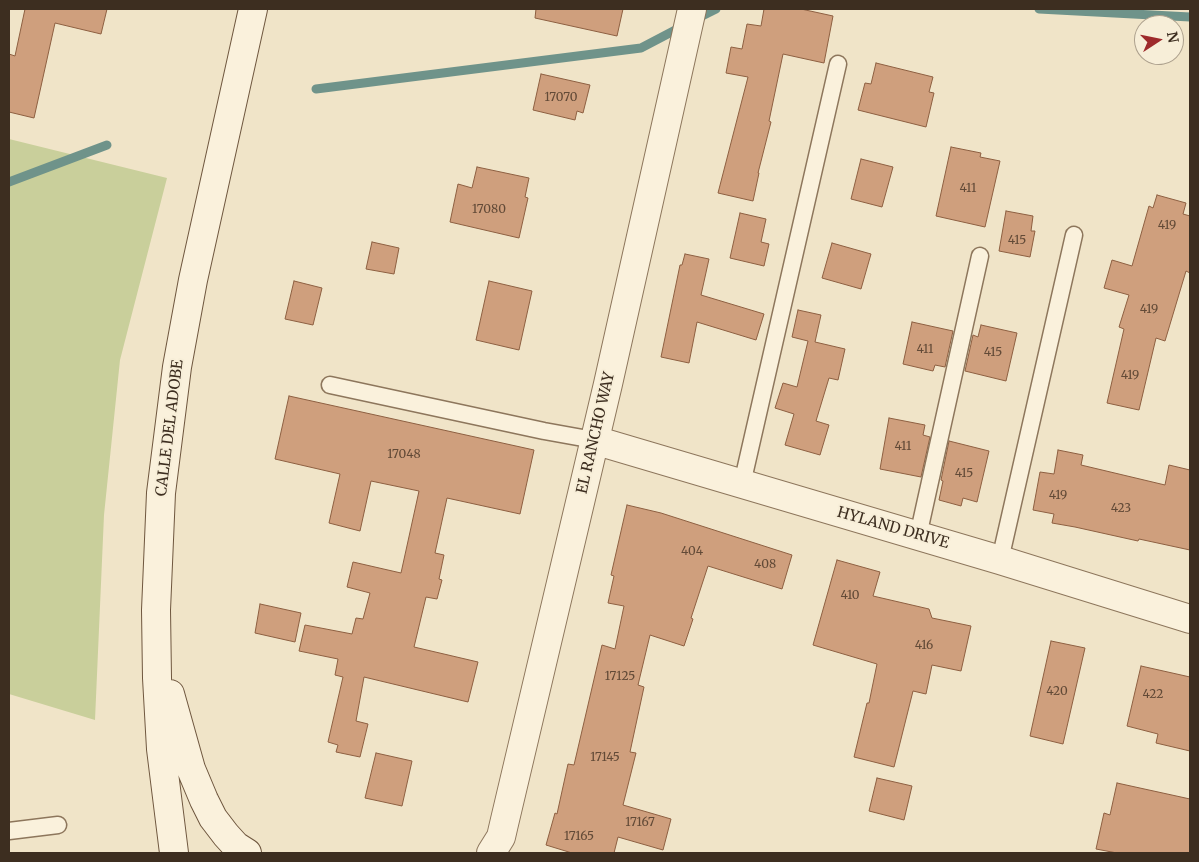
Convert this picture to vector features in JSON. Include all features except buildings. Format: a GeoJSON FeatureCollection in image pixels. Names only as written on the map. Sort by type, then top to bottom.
{"type":"FeatureCollection","features":[{"type":"Feature","properties":{"kind":"street","name":"CALLE DEL ADOBE"},"geometry":{"type":"LineString","coordinates":[[174,853],[161,748],[157,678],[156,610],[161,493],[177,367],[193,280],[253,9]]}},
{"type":"Feature","properties":{"kind":"street","name":"EL RANCHO WAY"},"geometry":{"type":"LineString","coordinates":[[491,853],[501,837],[692,9]]}},
{"type":"Feature","properties":{"kind":"street","name":"HYLAND DRIVE"},"geometry":{"type":"LineString","coordinates":[[594,440],[1000,560],[1190,619]]}},
{"type":"Feature","properties":{"kind":"street"},"geometry":{"type":"LineString","coordinates":[[156,610],[171,696],[191,769],[213,818],[236,846],[247,853]]}},
{"type":"Feature","properties":{"kind":"lane"},"geometry":{"type":"LineString","coordinates":[[742,484],[838,64]]}},
{"type":"Feature","properties":{"kind":"lane"},"geometry":{"type":"LineString","coordinates":[[1000,560],[1074,236]]}},
{"type":"Feature","properties":{"kind":"lane"},"geometry":{"type":"LineString","coordinates":[[918,536],[980,256]]}},
{"type":"Feature","properties":{"kind":"lane"},"geometry":{"type":"LineString","coordinates":[[330,385],[594,440]]}},
{"type":"Feature","properties":{"kind":"lane"},"geometry":{"type":"LineString","coordinates":[[9,831],[58,826]]}},
{"type":"Feature","properties":{"kind":"green space"},"geometry":{"type":"Polygon","coordinates":[[[9,139],[167,178],[120,360],[104,515],[95,720],[9,694],[9,139]]]}},
{"type":"Feature","properties":{"kind":"waterway"},"geometry":{"type":"LineString","coordinates":[[694,20],[716,9]]}},
{"type":"Feature","properties":{"kind":"waterway"},"geometry":{"type":"LineString","coordinates":[[1039,9],[1190,17]]}},
{"type":"Feature","properties":{"kind":"waterway"},"geometry":{"type":"LineString","coordinates":[[316,89],[641,48],[683,26]]}},
{"type":"Feature","properties":{"kind":"waterway"},"geometry":{"type":"LineString","coordinates":[[9,182],[107,145]]}}]}
